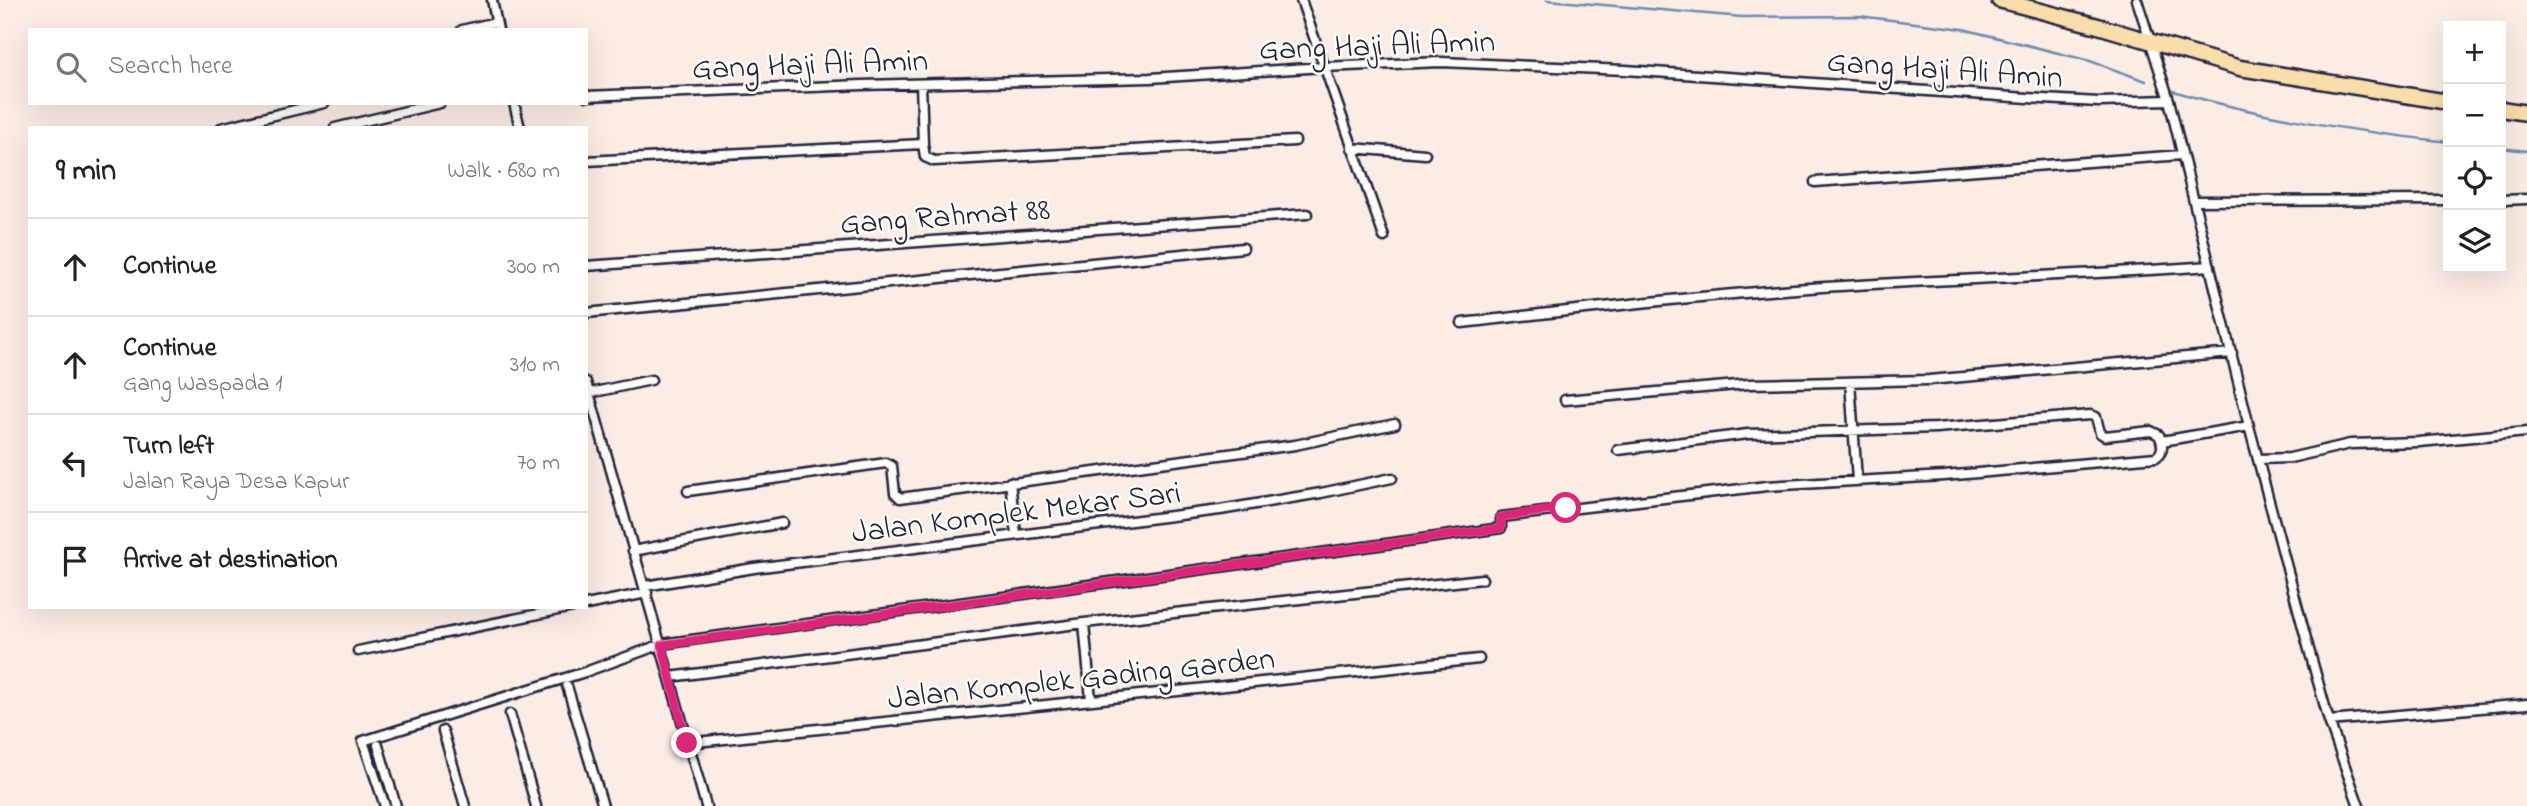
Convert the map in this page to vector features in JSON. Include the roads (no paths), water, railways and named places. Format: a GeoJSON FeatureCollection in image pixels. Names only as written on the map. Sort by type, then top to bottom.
{"type":"FeatureCollection","features":[{"type":"Feature","properties":{"kind":"highway"},"geometry":{"type":"LineString","coordinates":[[1999,0],[2240,68],[2443,101]]}},
{"type":"Feature","properties":{"kind":"highway"},"geometry":{"type":"LineString","coordinates":[[2506,110],[2527,113]]}},
{"type":"Feature","properties":{"kind":"street"},"geometry":{"type":"LineString","coordinates":[[480,28],[497,26],[492,0]]}},
{"type":"Feature","properties":{"kind":"street"},"geometry":{"type":"LineString","coordinates":[[1301,0],[1384,237]]}},
{"type":"Feature","properties":{"kind":"street"},"geometry":{"type":"LineString","coordinates":[[2137,0],[2168,97],[2249,426],[2329,721],[2359,806]]}},
{"type":"Feature","properties":{"kind":"street","name":"Gang Haji Ali Amin"},"geometry":{"type":"LineString","coordinates":[[588,96],[1150,78],[1324,66],[1486,62],[2099,102],[2168,97]]}},
{"type":"Feature","properties":{"kind":"street"},"geometry":{"type":"LineString","coordinates":[[921,84],[925,157],[934,161],[1295,141]]}},
{"type":"Feature","properties":{"kind":"street"},"geometry":{"type":"LineString","coordinates":[[229,126],[316,105]]}},
{"type":"Feature","properties":{"kind":"street"},"geometry":{"type":"LineString","coordinates":[[343,126],[432,105]]}},
{"type":"Feature","properties":{"kind":"street"},"geometry":{"type":"LineString","coordinates":[[514,105],[520,126]]}},
{"type":"Feature","properties":{"kind":"street"},"geometry":{"type":"LineString","coordinates":[[588,161],[923,144]]}},
{"type":"Feature","properties":{"kind":"street"},"geometry":{"type":"LineString","coordinates":[[1353,148],[1425,154]]}},
{"type":"Feature","properties":{"kind":"street"},"geometry":{"type":"LineString","coordinates":[[1815,182],[2182,155]]}},
{"type":"Feature","properties":{"kind":"street"},"geometry":{"type":"LineString","coordinates":[[2194,201],[2443,200]]}},
{"type":"Feature","properties":{"kind":"street"},"geometry":{"type":"LineString","coordinates":[[2506,200],[2527,200]]}},
{"type":"Feature","properties":{"kind":"street","name":"Gang Rahmat 88"},"geometry":{"type":"LineString","coordinates":[[588,266],[1307,215]]}},
{"type":"Feature","properties":{"kind":"street"},"geometry":{"type":"LineString","coordinates":[[588,313],[1243,248]]}},
{"type":"Feature","properties":{"kind":"street"},"geometry":{"type":"LineString","coordinates":[[1462,323],[1672,299],[1808,288],[2110,274],[2210,266]]}},
{"type":"Feature","properties":{"kind":"street"},"geometry":{"type":"LineString","coordinates":[[1565,400],[1749,384],[1929,380],[2232,353]]}},
{"type":"Feature","properties":{"kind":"street"},"geometry":{"type":"LineString","coordinates":[[590,393],[651,380]]}},
{"type":"Feature","properties":{"kind":"street"},"geometry":{"type":"LineString","coordinates":[[1850,382],[1857,480]]}},
{"type":"Feature","properties":{"kind":"street"},"geometry":{"type":"LineString","coordinates":[[588,388],[706,806]]}},
{"type":"Feature","properties":{"kind":"street"},"geometry":{"type":"LineString","coordinates":[[385,806],[363,741],[585,673],[662,645],[1501,528],[1501,517],[1540,511],[1767,486],[1944,476],[2156,457],[2162,451],[2162,441],[2160,435],[2151,431],[2105,436],[2101,433],[2096,417],[2090,415],[1936,428],[1748,434],[1618,450]]}},
{"type":"Feature","properties":{"kind":"street"},"geometry":{"type":"LineString","coordinates":[[688,491],[886,463],[892,466],[895,494],[900,498],[1295,445],[1395,424]]}},
{"type":"Feature","properties":{"kind":"street"},"geometry":{"type":"LineString","coordinates":[[2162,441],[2249,426]]}},
{"type":"Feature","properties":{"kind":"street"},"geometry":{"type":"LineString","coordinates":[[2258,458],[2290,458],[2350,444],[2419,442],[2527,432]]}},
{"type":"Feature","properties":{"kind":"street","name":"Jalan Komplek Mekar Sari"},"geometry":{"type":"LineString","coordinates":[[588,604],[646,589],[754,568],[1220,510],[1321,494],[1392,478]]}},
{"type":"Feature","properties":{"kind":"street"},"geometry":{"type":"LineString","coordinates":[[1010,482],[1016,534]]}},
{"type":"Feature","properties":{"kind":"street"},"geometry":{"type":"LineString","coordinates":[[633,551],[782,523]]}},
{"type":"Feature","properties":{"kind":"street"},"geometry":{"type":"LineString","coordinates":[[670,677],[1084,623],[1482,579]]}},
{"type":"Feature","properties":{"kind":"street"},"geometry":{"type":"LineString","coordinates":[[358,651],[563,609]]}},
{"type":"Feature","properties":{"kind":"street"},"geometry":{"type":"LineString","coordinates":[[1084,623],[1091,700]]}},
{"type":"Feature","properties":{"kind":"street","name":"Jalan Komplek Gading Garden"},"geometry":{"type":"LineString","coordinates":[[687,743],[1479,659]]}},
{"type":"Feature","properties":{"kind":"street"},"geometry":{"type":"LineString","coordinates":[[568,685],[603,806]]}},
{"type":"Feature","properties":{"kind":"street"},"geometry":{"type":"LineString","coordinates":[[2479,698],[2481,708]]}},
{"type":"Feature","properties":{"kind":"street"},"geometry":{"type":"LineString","coordinates":[[2329,721],[2527,704]]}},
{"type":"Feature","properties":{"kind":"street"},"geometry":{"type":"LineString","coordinates":[[510,714],[536,806]]}},
{"type":"Feature","properties":{"kind":"street"},"geometry":{"type":"LineString","coordinates":[[443,731],[465,806]]}},
{"type":"Feature","properties":{"kind":"street"},"geometry":{"type":"LineString","coordinates":[[378,745],[396,806]]}},
{"type":"Feature","properties":{"kind":"waterway"},"geometry":{"type":"LineString","coordinates":[[1547,0],[1742,17],[1859,16],[1963,29],[2090,61],[2146,81]]}},
{"type":"Feature","properties":{"kind":"waterway"},"geometry":{"type":"LineString","coordinates":[[2167,89],[2236,108],[2306,122],[2443,141]]}},
{"type":"Feature","properties":{"kind":"waterway"},"geometry":{"type":"LineString","coordinates":[[2506,149],[2527,151]]}}]}
